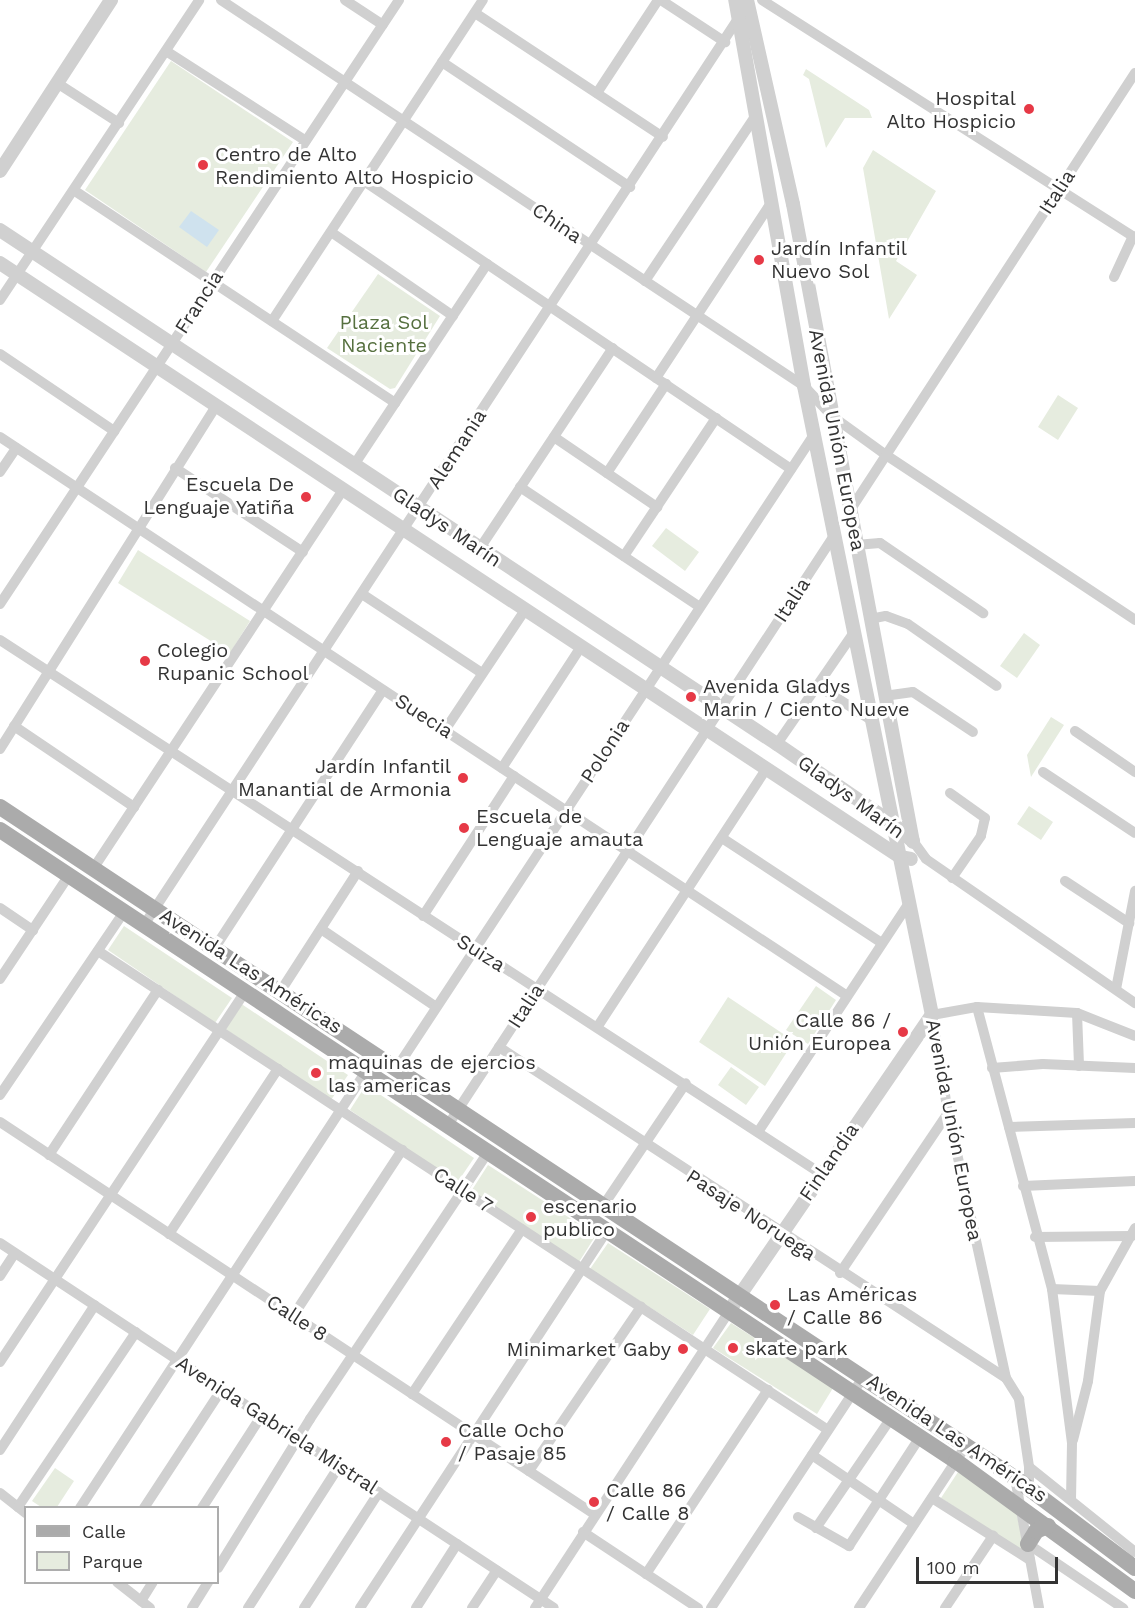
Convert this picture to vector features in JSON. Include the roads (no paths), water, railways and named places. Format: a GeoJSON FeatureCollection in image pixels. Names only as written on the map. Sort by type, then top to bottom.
{"type":"FeatureCollection","features":[{"type":"Feature","properties":{"kind":"main road","name":"Avenida Las Américas"},"geometry":{"type":"LineString","coordinates":[[0,807],[1015,1478],[1135,1568]]}},
{"type":"Feature","properties":{"kind":"main road","name":"Avenida Las Américas"},"geometry":{"type":"LineString","coordinates":[[0,830],[956,1461],[1135,1591]]}},
{"type":"Feature","properties":{"kind":"main road"},"geometry":{"type":"LineString","coordinates":[[1029,1552],[1036,1531],[1048,1526]]}},
{"type":"Feature","properties":{"kind":"street"},"geometry":{"type":"LineString","coordinates":[[0,171],[111,0]]}},
{"type":"Feature","properties":{"kind":"street"},"geometry":{"type":"LineString","coordinates":[[0,300],[19,276],[200,0]]}},
{"type":"Feature","properties":{"kind":"street","name":"China"},"geometry":{"type":"LineString","coordinates":[[221,0],[804,386],[832,417],[886,456],[1135,620]]}},
{"type":"Feature","properties":{"kind":"street"},"geometry":{"type":"LineString","coordinates":[[345,0],[383,25]]}},
{"type":"Feature","properties":{"kind":"street","name":"Francia"},"geometry":{"type":"LineString","coordinates":[[0,604],[399,0]]}},
{"type":"Feature","properties":{"kind":"street"},"geometry":{"type":"LineString","coordinates":[[272,321],[483,0]]}},
{"type":"Feature","properties":{"kind":"street"},"geometry":{"type":"LineString","coordinates":[[597,93],[659,0],[725,42]]}},
{"type":"Feature","properties":{"kind":"street","name":"Avenida Unión Europea"},"geometry":{"type":"LineString","coordinates":[[735,0],[754,118],[804,386],[892,823],[905,858],[904,882],[932,1015],[948,1113],[1006,1378],[1017,1391],[1029,1467],[1029,1488]]}},
{"type":"Feature","properties":{"kind":"street","name":"Alemania"},"geometry":{"type":"LineString","coordinates":[[144,925],[725,42],[738,22],[746,0]]}},
{"type":"Feature","properties":{"kind":"street","name":"Avenida Unión Europea"},"geometry":{"type":"LineString","coordinates":[[746,0],[793,204],[849,512],[913,841],[905,858]]}},
{"type":"Feature","properties":{"kind":"street"},"geometry":{"type":"LineString","coordinates":[[762,0],[1005,158],[1060,188],[1134,237],[1114,277]]}},
{"type":"Feature","properties":{"kind":"street"},"geometry":{"type":"LineString","coordinates":[[475,12],[663,136]]}},
{"type":"Feature","properties":{"kind":"street"},"geometry":{"type":"LineString","coordinates":[[166,51],[306,141]]}},
{"type":"Feature","properties":{"kind":"street"},"geometry":{"type":"LineString","coordinates":[[442,62],[630,187]]}},
{"type":"Feature","properties":{"kind":"street","name":"Italia"},"geometry":{"type":"LineString","coordinates":[[448,1125],[1135,73]]}},
{"type":"Feature","properties":{"kind":"street"},"geometry":{"type":"LineString","coordinates":[[57,83],[119,123]]}},
{"type":"Feature","properties":{"kind":"street"},"geometry":{"type":"LineString","coordinates":[[645,282],[754,118]]}},
{"type":"Feature","properties":{"kind":"street"},"geometry":{"type":"LineString","coordinates":[[364,181],[791,469]]}},
{"type":"Feature","properties":{"kind":"street"},"geometry":{"type":"LineString","coordinates":[[75,191],[395,403]]}},
{"type":"Feature","properties":{"kind":"street"},"geometry":{"type":"LineString","coordinates":[[606,473],[698,317],[771,203]]}},
{"type":"Feature","properties":{"kind":"street","name":"Gladys Marín"},"geometry":{"type":"LineString","coordinates":[[0,230],[777,744],[892,823],[913,841],[926,859]]}},
{"type":"Feature","properties":{"kind":"street"},"geometry":{"type":"LineString","coordinates":[[331,232],[453,316]]}},
{"type":"Feature","properties":{"kind":"street","name":"Gladys Marín"},"geometry":{"type":"LineString","coordinates":[[0,263],[766,769],[905,858],[926,859]]}},
{"type":"Feature","properties":{"kind":"street"},"geometry":{"type":"LineString","coordinates":[[354,465],[487,264]]}},
{"type":"Feature","properties":{"kind":"street"},"geometry":{"type":"LineString","coordinates":[[480,548],[613,348]]}},
{"type":"Feature","properties":{"kind":"street"},"geometry":{"type":"LineString","coordinates":[[0,354],[114,431]]}},
{"type":"Feature","properties":{"kind":"street"},"geometry":{"type":"LineString","coordinates":[[0,748],[50,673],[175,468],[216,406]]}},
{"type":"Feature","properties":{"kind":"street"},"geometry":{"type":"LineString","coordinates":[[624,556],[716,418]]}},
{"type":"Feature","properties":{"kind":"street","name":"Polonia"},"geometry":{"type":"LineString","coordinates":[[396,1069],[815,433]]}},
{"type":"Feature","properties":{"kind":"street","name":"Suecia"},"geometry":{"type":"LineString","coordinates":[[0,437],[847,996]]}},
{"type":"Feature","properties":{"kind":"street"},"geometry":{"type":"LineString","coordinates":[[554,437],[657,507]]}},
{"type":"Feature","properties":{"kind":"street"},"geometry":{"type":"LineString","coordinates":[[0,472],[16,448]]}},
{"type":"Feature","properties":{"kind":"street"},"geometry":{"type":"LineString","coordinates":[[175,468],[303,552]]}},
{"type":"Feature","properties":{"kind":"street"},"geometry":{"type":"LineString","coordinates":[[520,487],[700,607]]}},
{"type":"Feature","properties":{"kind":"street"},"geometry":{"type":"LineString","coordinates":[[93,869],[343,490]]}},
{"type":"Feature","properties":{"kind":"street"},"geometry":{"type":"LineString","coordinates":[[856,545],[880,543],[983,613]]}},
{"type":"Feature","properties":{"kind":"street"},"geometry":{"type":"LineString","coordinates":[[362,594],[482,674]]}},
{"type":"Feature","properties":{"kind":"street"},"geometry":{"type":"LineString","coordinates":[[445,730],[525,610]]}},
{"type":"Feature","properties":{"kind":"street"},"geometry":{"type":"LineString","coordinates":[[870,619],[886,616],[908,624],[997,686]]}},
{"type":"Feature","properties":{"kind":"street"},"geometry":{"type":"LineString","coordinates":[[777,744],[820,687],[853,634]]}},
{"type":"Feature","properties":{"kind":"street","name":"Suiza"},"geometry":{"type":"LineString","coordinates":[[0,640],[170,752],[358,871],[474,950],[538,987],[686,1083],[820,1173]]}},
{"type":"Feature","properties":{"kind":"street"},"geometry":{"type":"LineString","coordinates":[[502,768],[581,647]]}},
{"type":"Feature","properties":{"kind":"street"},"geometry":{"type":"LineString","coordinates":[[820,687],[871,720]]}},
{"type":"Feature","properties":{"kind":"street"},"geometry":{"type":"LineString","coordinates":[[214,949],[383,690]]}},
{"type":"Feature","properties":{"kind":"street"},"geometry":{"type":"LineString","coordinates":[[884,696],[913,692],[973,732]]}},
{"type":"Feature","properties":{"kind":"street"},"geometry":{"type":"LineString","coordinates":[[14,726],[134,807]]}},
{"type":"Feature","properties":{"kind":"street"},"geometry":{"type":"LineString","coordinates":[[1075,731],[1135,772]]}},
{"type":"Feature","properties":{"kind":"street"},"geometry":{"type":"LineString","coordinates":[[598,1026],[766,769]]}},
{"type":"Feature","properties":{"kind":"street"},"geometry":{"type":"LineString","coordinates":[[1043,772],[1135,833]]}},
{"type":"Feature","properties":{"kind":"street"},"geometry":{"type":"LineString","coordinates":[[423,916],[514,776]]}},
{"type":"Feature","properties":{"kind":"street"},"geometry":{"type":"LineString","coordinates":[[950,793],[985,818],[981,836],[952,878]]}},
{"type":"Feature","properties":{"kind":"street"},"geometry":{"type":"LineString","coordinates":[[722,838],[882,943]]}},
{"type":"Feature","properties":{"kind":"street"},"geometry":{"type":"LineString","coordinates":[[926,859],[1135,1003]]}},
{"type":"Feature","properties":{"kind":"street"},"geometry":{"type":"LineString","coordinates":[[280,992],[358,871]]}},
{"type":"Feature","properties":{"kind":"street"},"geometry":{"type":"LineString","coordinates":[[0,978],[69,875]]}},
{"type":"Feature","properties":{"kind":"street"},"geometry":{"type":"LineString","coordinates":[[1065,881],[1129,923]]}},
{"type":"Feature","properties":{"kind":"street"},"geometry":{"type":"LineString","coordinates":[[1116,989],[1135,891]]}},
{"type":"Feature","properties":{"kind":"street"},"geometry":{"type":"LineString","coordinates":[[758,1132],[909,903]]}},
{"type":"Feature","properties":{"kind":"street"},"geometry":{"type":"LineString","coordinates":[[0,908],[33,930]]}},
{"type":"Feature","properties":{"kind":"street"},"geometry":{"type":"LineString","coordinates":[[0,1095],[4,1082],[124,912]]}},
{"type":"Feature","properties":{"kind":"street"},"geometry":{"type":"LineString","coordinates":[[321,929],[436,1007]]}},
{"type":"Feature","properties":{"kind":"street","name":"Calle 7"},"geometry":{"type":"LineString","coordinates":[[98,951],[828,1430]]}},
{"type":"Feature","properties":{"kind":"street"},"geometry":{"type":"LineString","coordinates":[[49,1155],[158,990]]}},
{"type":"Feature","properties":{"kind":"street"},"geometry":{"type":"LineString","coordinates":[[0,1362],[245,992]]}},
{"type":"Feature","properties":{"kind":"street"},"geometry":{"type":"LineString","coordinates":[[976,1007],[1009,1127],[1035,1237],[1052,1289],[1072,1443],[1071,1500]]}},
{"type":"Feature","properties":{"kind":"street"},"geometry":{"type":"LineString","coordinates":[[932,1015],[976,1007],[1077,1013],[1135,1036]]}},
{"type":"Feature","properties":{"kind":"street"},"geometry":{"type":"LineString","coordinates":[[1077,1013],[1079,1066]]}},
{"type":"Feature","properties":{"kind":"street","name":"Finlandia"},"geometry":{"type":"LineString","coordinates":[[729,1311],[820,1173],[932,1015]]}},
{"type":"Feature","properties":{"kind":"street","name":"Pasaje Noruega"},"geometry":{"type":"LineString","coordinates":[[499,1047],[780,1234],[1006,1378]]}},
{"type":"Feature","properties":{"kind":"street"},"geometry":{"type":"LineString","coordinates":[[81,1506],[230,1274],[375,1056]]}},
{"type":"Feature","properties":{"kind":"street"},"geometry":{"type":"LineString","coordinates":[[992,1068],[1079,1066],[1135,1068]]}},
{"type":"Feature","properties":{"kind":"street"},"geometry":{"type":"LineString","coordinates":[[169,1234],[278,1069]]}},
{"type":"Feature","properties":{"kind":"street"},"geometry":{"type":"LineString","coordinates":[[603,1206],[686,1083]]}},
{"type":"Feature","properties":{"kind":"street"},"geometry":{"type":"LineString","coordinates":[[840,1273],[948,1113]]}},
{"type":"Feature","properties":{"kind":"street","name":"Calle 8"},"geometry":{"type":"LineString","coordinates":[[0,1122],[594,1514]]}},
{"type":"Feature","properties":{"kind":"street"},"geometry":{"type":"LineString","coordinates":[[1009,1127],[1135,1123]]}},
{"type":"Feature","properties":{"kind":"street"},"geometry":{"type":"LineString","coordinates":[[293,1316],[402,1150]]}},
{"type":"Feature","properties":{"kind":"street"},"geometry":{"type":"LineString","coordinates":[[219,1566],[298,1439],[488,1152]]}},
{"type":"Feature","properties":{"kind":"street"},"geometry":{"type":"LineString","coordinates":[[1023,1186],[1135,1181]]}},
{"type":"Feature","properties":{"kind":"street"},"geometry":{"type":"LineString","coordinates":[[412,1394],[522,1229]]}},
{"type":"Feature","properties":{"kind":"street"},"geometry":{"type":"LineString","coordinates":[[360,1608],[606,1230]]}},
{"type":"Feature","properties":{"kind":"street"},"geometry":{"type":"LineString","coordinates":[[1035,1237],[1134,1232]]}},
{"type":"Feature","properties":{"kind":"street"},"geometry":{"type":"LineString","coordinates":[[1072,1443],[1088,1381],[1100,1291],[1134,1232]]}},
{"type":"Feature","properties":{"kind":"street","name":"Avenida Gabriela Mistral"},"geometry":{"type":"LineString","coordinates":[[0,1242],[497,1570],[537,1603],[554,1608]]}},
{"type":"Feature","properties":{"kind":"street"},"geometry":{"type":"LineString","coordinates":[[0,1276],[15,1253]]}},
{"type":"Feature","properties":{"kind":"street"},"geometry":{"type":"LineString","coordinates":[[1052,1289],[1100,1291]]}},
{"type":"Feature","properties":{"kind":"street"},"geometry":{"type":"LineString","coordinates":[[0,1450],[95,1305]]}},
{"type":"Feature","properties":{"kind":"street"},"geometry":{"type":"LineString","coordinates":[[530,1472],[641,1307]]}},
{"type":"Feature","properties":{"kind":"street"},"geometry":{"type":"LineString","coordinates":[[537,1603],[729,1311]]}},
{"type":"Feature","properties":{"kind":"street"},"geometry":{"type":"LineString","coordinates":[[25,1506],[136,1332]]}},
{"type":"Feature","properties":{"kind":"street"},"geometry":{"type":"LineString","coordinates":[[711,1608],[862,1379]]}},
{"type":"Feature","properties":{"kind":"street"},"geometry":{"type":"LineString","coordinates":[[145,1506],[222,1389]]}},
{"type":"Feature","properties":{"kind":"street"},"geometry":{"type":"LineString","coordinates":[[646,1574],[768,1390]]}},
{"type":"Feature","properties":{"kind":"street"},"geometry":{"type":"LineString","coordinates":[[203,1506],[262,1415]]}},
{"type":"Feature","properties":{"kind":"street"},"geometry":{"type":"LineString","coordinates":[[816,1528],[891,1418]]}},
{"type":"Feature","properties":{"kind":"street"},"geometry":{"type":"LineString","coordinates":[[798,1517],[849,1546],[920,1437]]}},
{"type":"Feature","properties":{"kind":"street"},"geometry":{"type":"LineString","coordinates":[[859,1608],[966,1446]]}},
{"type":"Feature","properties":{"kind":"street"},"geometry":{"type":"LineString","coordinates":[[812,1455],[914,1524]]}},
{"type":"Feature","properties":{"kind":"street"},"geometry":{"type":"LineString","coordinates":[[248,1608],[339,1466]]}},
{"type":"Feature","properties":{"kind":"street"},"geometry":{"type":"LineString","coordinates":[[1029,1467],[1135,1552]]}},
{"type":"Feature","properties":{"kind":"street"},"geometry":{"type":"LineString","coordinates":[[1015,1478],[1029,1552],[1035,1605]]}},
{"type":"Feature","properties":{"kind":"street"},"geometry":{"type":"LineString","coordinates":[[304,1608],[379,1492]]}},
{"type":"Feature","properties":{"kind":"street"},"geometry":{"type":"LineString","coordinates":[[0,1493],[22,1510]]}},
{"type":"Feature","properties":{"kind":"street"},"geometry":{"type":"LineString","coordinates":[[932,1498],[993,1536],[1029,1552],[1123,1608]]}},
{"type":"Feature","properties":{"kind":"street"},"geometry":{"type":"LineString","coordinates":[[1019,1506],[1028,1498],[1043,1499]]}},
{"type":"Feature","properties":{"kind":"street"},"geometry":{"type":"LineString","coordinates":[[583,1532],[698,1608]]}},
{"type":"Feature","properties":{"kind":"street"},"geometry":{"type":"LineString","coordinates":[[945,1608],[993,1536]]}},
{"type":"Feature","properties":{"kind":"street"},"geometry":{"type":"LineString","coordinates":[[416,1608],[457,1544]]}},
{"type":"Feature","properties":{"kind":"street"},"geometry":{"type":"LineString","coordinates":[[472,1608],[497,1570]]}},
{"type":"Feature","properties":{"kind":"street"},"geometry":{"type":"LineString","coordinates":[[120,1584],[146,1605],[152,1584]]}},
{"type":"Feature","properties":{"kind":"street"},"geometry":{"type":"LineString","coordinates":[[192,1608],[207,1584]]}},
{"type":"Feature","properties":{"kind":"water"},"geometry":{"type":"Polygon","coordinates":[[[191,211],[219,230],[207,247],[179,227],[191,211]]]}},
{"type":"Feature","properties":{"kind":"place","name":"Hospital Alto Hospicio"},"geometry":{"type":"Point","coordinates":[1029,109]}},
{"type":"Feature","properties":{"kind":"place","name":"Centro de Alto Rendimiento Alto Hospicio"},"geometry":{"type":"Point","coordinates":[203,165]}},
{"type":"Feature","properties":{"kind":"place","name":"Jardín Infantil Nuevo Sol"},"geometry":{"type":"Point","coordinates":[759,260]}},
{"type":"Feature","properties":{"kind":"place","name":"Escuela De Lenguaje Yatiña"},"geometry":{"type":"Point","coordinates":[306,497]}},
{"type":"Feature","properties":{"kind":"place","name":"Colegio Rupanic School"},"geometry":{"type":"Point","coordinates":[145,661]}},
{"type":"Feature","properties":{"kind":"place","name":"Avenida Gladys Marin / Ciento Nueve"},"geometry":{"type":"Point","coordinates":[691,697]}},
{"type":"Feature","properties":{"kind":"place","name":"Jardín Infantil Manantial de Armonia"},"geometry":{"type":"Point","coordinates":[463,778]}},
{"type":"Feature","properties":{"kind":"place","name":"Escuela de Lenguaje amauta"},"geometry":{"type":"Point","coordinates":[464,828]}},
{"type":"Feature","properties":{"kind":"place","name":"Calle 86 / Unión Europea"},"geometry":{"type":"Point","coordinates":[903,1032]}},
{"type":"Feature","properties":{"kind":"place","name":"maquinas de ejercios las americas"},"geometry":{"type":"Point","coordinates":[316,1073]}},
{"type":"Feature","properties":{"kind":"place","name":"escenario publico"},"geometry":{"type":"Point","coordinates":[531,1217]}},
{"type":"Feature","properties":{"kind":"place","name":"Las Américas / Calle 86"},"geometry":{"type":"Point","coordinates":[775,1305]}},
{"type":"Feature","properties":{"kind":"place","name":"skate park"},"geometry":{"type":"Point","coordinates":[733,1348]}},
{"type":"Feature","properties":{"kind":"place","name":"Minimarket Gaby"},"geometry":{"type":"Point","coordinates":[683,1349]}},
{"type":"Feature","properties":{"kind":"place","name":"Calle Ocho / Pasaje 85"},"geometry":{"type":"Point","coordinates":[446,1442]}},
{"type":"Feature","properties":{"kind":"place","name":"Calle 86 / Calle 8"},"geometry":{"type":"Point","coordinates":[594,1502]}},
{"type":"Feature","properties":{"kind":"park label","name":"Plaza Sol Naciente"},"geometry":{"type":"Point","coordinates":[384,334]}}]}
